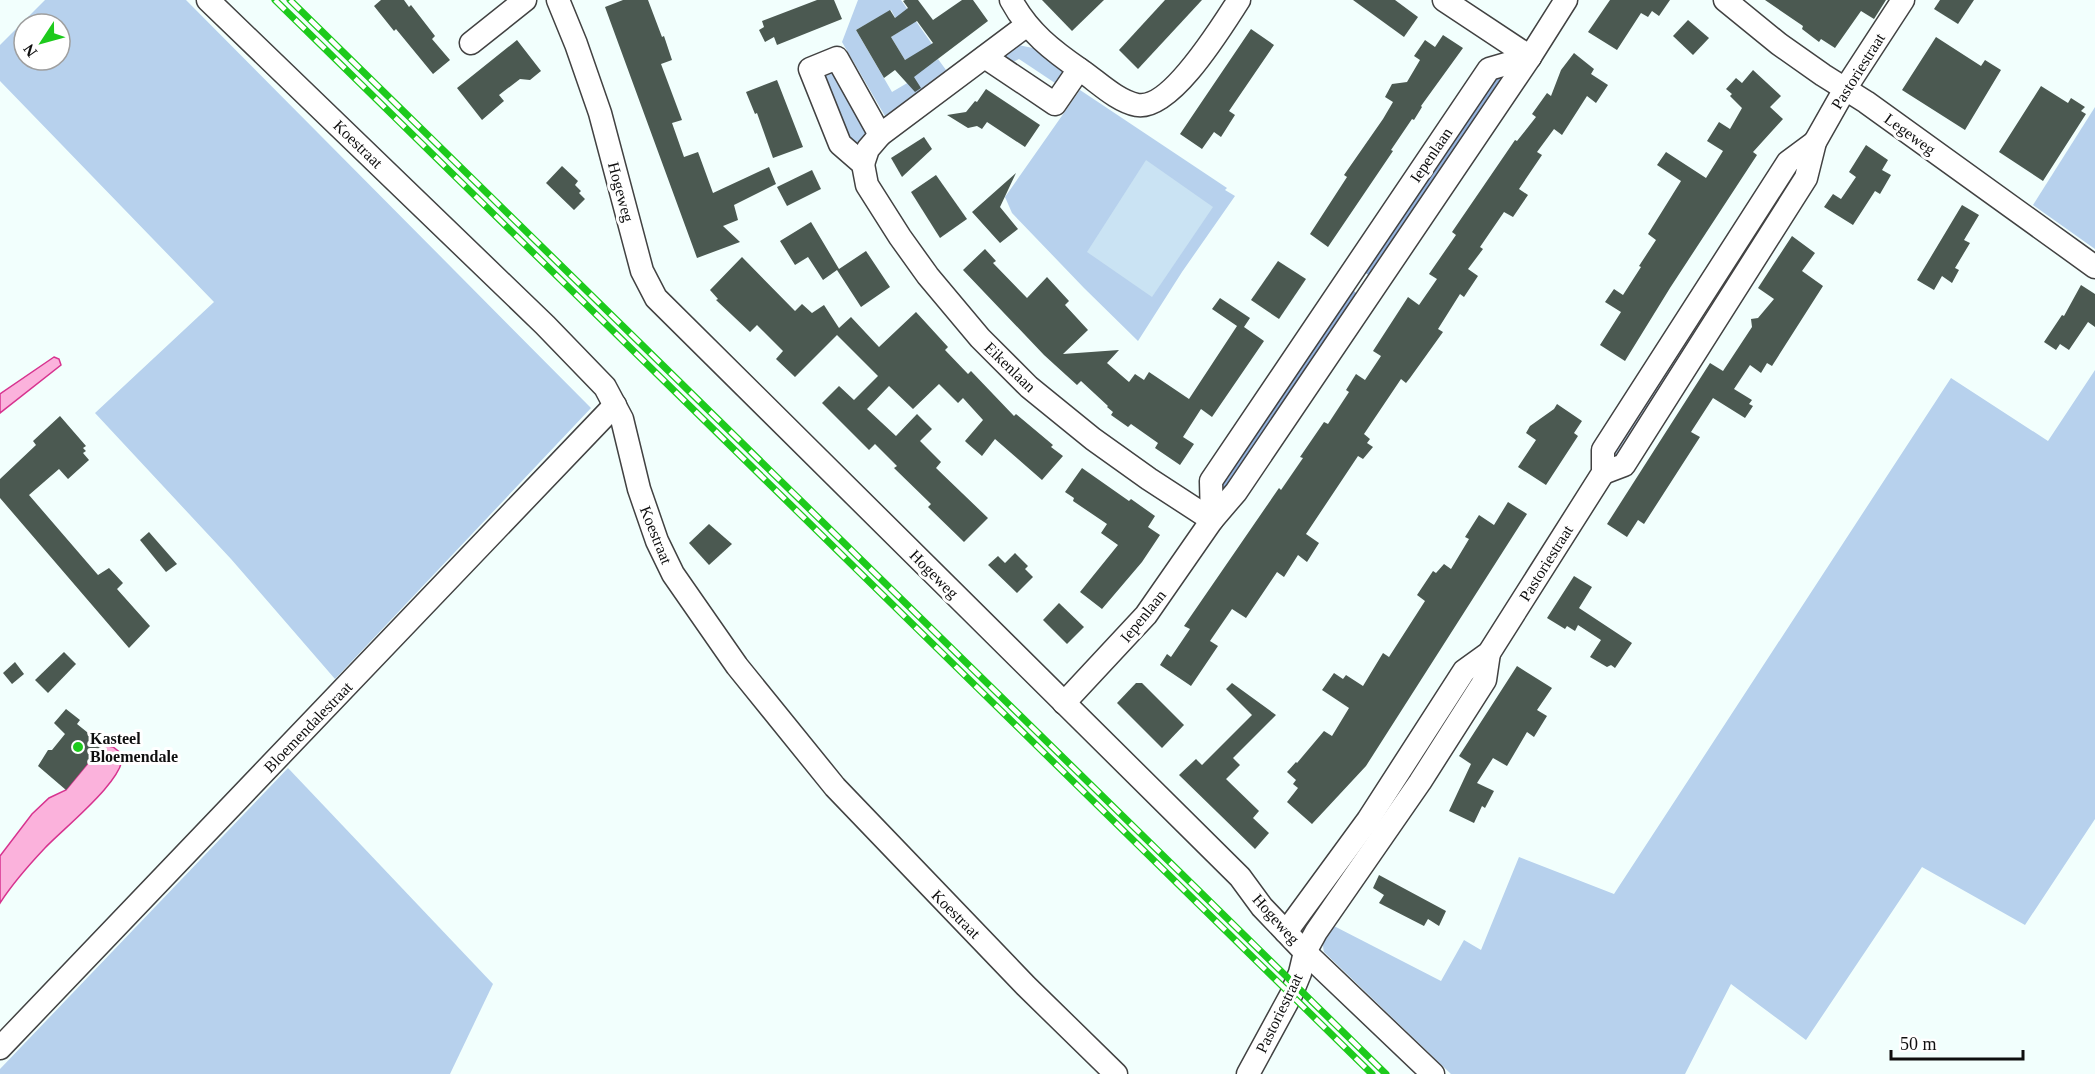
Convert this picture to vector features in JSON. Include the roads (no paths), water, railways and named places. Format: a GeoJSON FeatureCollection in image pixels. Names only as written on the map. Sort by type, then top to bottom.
{"type":"FeatureCollection","features":[{"type":"Feature","properties":{"kind":"street","name":"Koestraat"},"geometry":{"type":"LineString","coordinates":[[208,0],[590,369],[605,387],[622,418],[644,507],[673,574],[736,666],[835,788],[1033,993],[1116,1074]]}},
{"type":"Feature","properties":{"kind":"street"},"geometry":{"type":"LineString","coordinates":[[471,43],[525,0]]}},
{"type":"Feature","properties":{"kind":"street","name":"Hogeweg"},"geometry":{"type":"LineString","coordinates":[[558,0],[600,113],[642,271],[656,298],[1240,877],[1262,907],[1305,951],[1433,1074]]}},
{"type":"Feature","properties":{"kind":"street"},"geometry":{"type":"LineString","coordinates":[[1011,0],[1027,25],[1047,46],[1131,103],[1139,105],[1152,104],[1161,99],[1184,76],[1206,50],[1239,0]]}},
{"type":"Feature","properties":{"kind":"street"},"geometry":{"type":"LineString","coordinates":[[1444,0],[1530,57]]}},
{"type":"Feature","properties":{"kind":"street","name":"Iepenlaan"},"geometry":{"type":"LineString","coordinates":[[1064,703],[1146,615],[1212,520],[1236,492],[1530,57],[1566,0]]}},
{"type":"Feature","properties":{"kind":"street","name":"Legeweg"},"geometry":{"type":"LineString","coordinates":[[1725,0],[1779,44],[1866,102],[2095,267]]}},
{"type":"Feature","properties":{"kind":"street","name":"Pastoriestraat"},"geometry":{"type":"LineString","coordinates":[[1603,473],[1624,465],[1806,178],[1815,142],[1845,89],[1903,0]]}},
{"type":"Feature","properties":{"kind":"street"},"geometry":{"type":"LineString","coordinates":[[880,135],[837,58],[810,69],[840,144],[863,164],[868,149],[880,135],[1027,25]]}},
{"type":"Feature","properties":{"kind":"street"},"geometry":{"type":"LineString","coordinates":[[985,57],[1055,104],[1079,69]]}},
{"type":"Feature","properties":{"kind":"street","name":"Iepenlaan"},"geometry":{"type":"LineString","coordinates":[[1212,520],[1211,481],[1489,69],[1530,57]]}},
{"type":"Feature","properties":{"kind":"street","name":"Pastoriestraat"},"geometry":{"type":"LineString","coordinates":[[1248,1074],[1291,995],[1300,973],[1305,951],[1400,771],[1464,671],[1489,653],[1603,473],[1603,450],[1788,162],[1815,142]]}},
{"type":"Feature","properties":{"kind":"street","name":"Eikenlaan"},"geometry":{"type":"LineString","coordinates":[[863,164],[867,185],[900,237],[948,301],[991,350],[1029,387],[1093,439],[1212,520]]}},
{"type":"Feature","properties":{"kind":"street"},"geometry":{"type":"LineString","coordinates":[[1350,276],[1372,291]]}},
{"type":"Feature","properties":{"kind":"street"},"geometry":{"type":"LineString","coordinates":[[1698,303],[1719,315]]}},
{"type":"Feature","properties":{"kind":"street","name":"Bloemendalestraat"},"geometry":{"type":"LineString","coordinates":[[0,1048],[615,405]]}},
{"type":"Feature","properties":{"kind":"street","name":"Pastoriestraat"},"geometry":{"type":"LineString","coordinates":[[1287,932],[1420,782],[1485,680],[1489,653]]}},
{"type":"Feature","properties":{"kind":"street"},"geometry":{"type":"LineString","coordinates":[[1400,771],[1420,782]]}},
{"type":"Feature","properties":{"kind":"railway"},"geometry":{"type":"LineString","coordinates":[[275,0],[1372,1074]]}},
{"type":"Feature","properties":{"kind":"railway"},"geometry":{"type":"LineString","coordinates":[[290,0],[1386,1074]]}},
{"type":"Feature","properties":{"kind":"place","name":"Kasteel Bloemendale"},"geometry":{"type":"Point","coordinates":[78,747]}}]}
